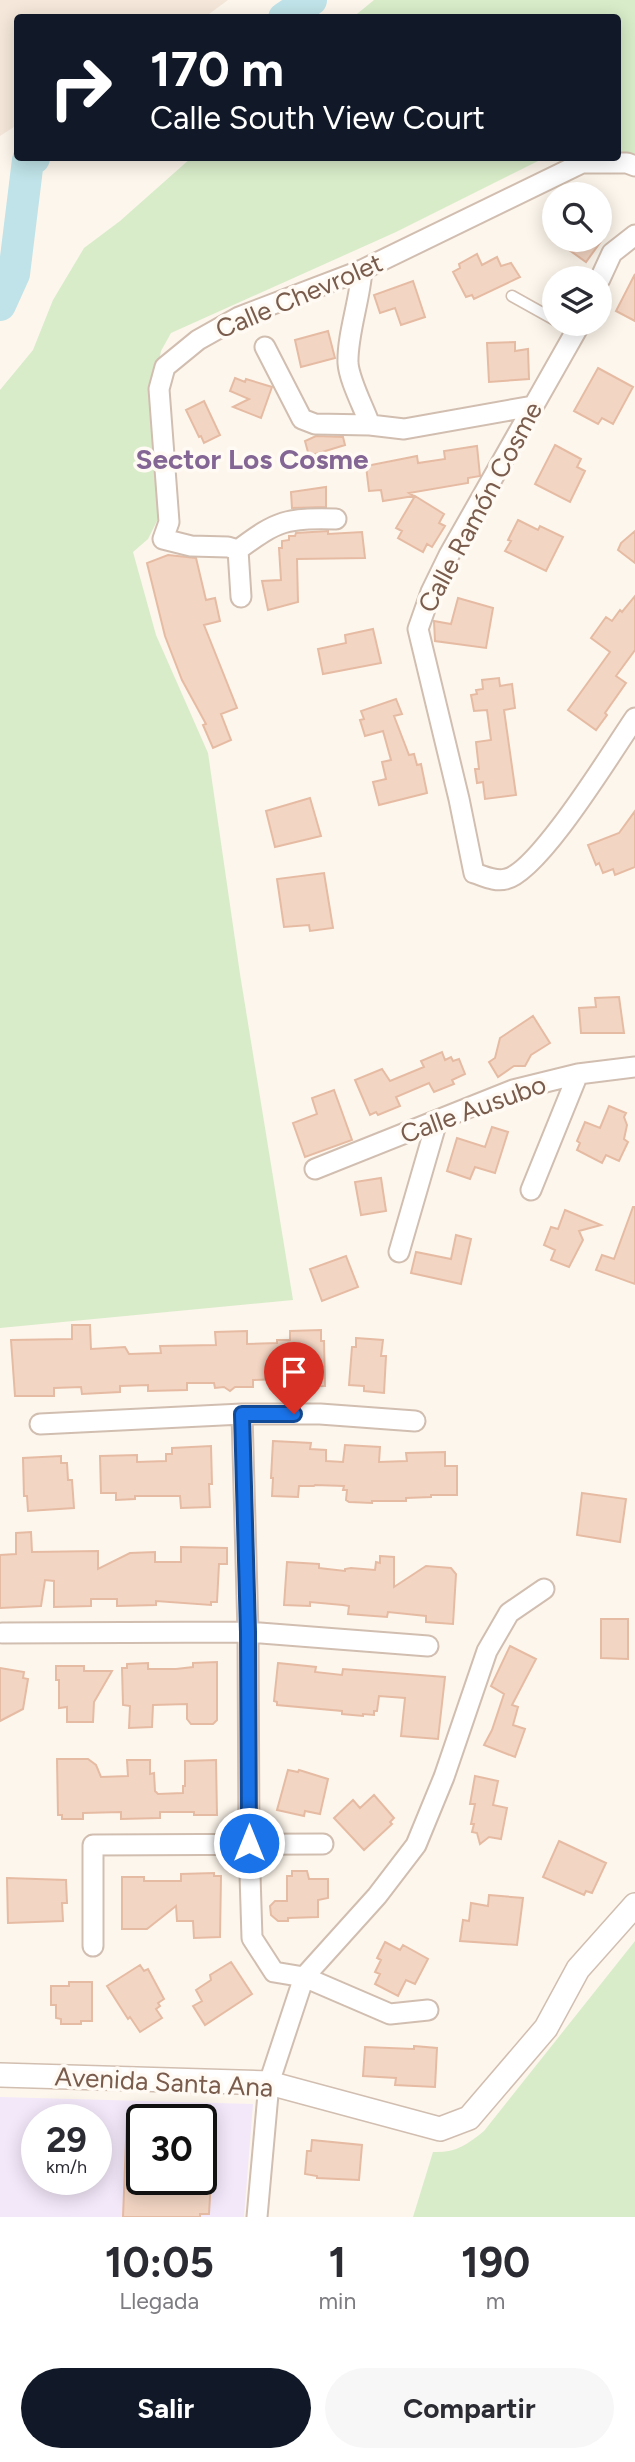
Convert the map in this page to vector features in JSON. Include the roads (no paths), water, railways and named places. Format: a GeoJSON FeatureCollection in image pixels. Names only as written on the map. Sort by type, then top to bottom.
{"type":"FeatureCollection","features":[{"type":"Feature","properties":{"kind":"street","name":"Calle Chevrolet"},"geometry":{"type":"LineString","coordinates":[[238,550],[228,547],[191,546],[163,540],[169,522],[159,389],[165,367],[198,340],[239,317],[362,270],[582,163],[627,163],[635,166]]}},
{"type":"Feature","properties":{"kind":"street"},"geometry":{"type":"LineString","coordinates":[[606,266],[612,253],[635,235]]}},
{"type":"Feature","properties":{"kind":"street"},"geometry":{"type":"LineString","coordinates":[[362,270],[348,365],[370,425]]}},
{"type":"Feature","properties":{"kind":"street","name":"Calle Ramón Cosme"},"geometry":{"type":"LineString","coordinates":[[567,336],[533,406],[449,555],[431,592],[418,628],[474,873],[493,880],[518,874],[545,848],[635,718]]}},
{"type":"Feature","properties":{"kind":"street"},"geometry":{"type":"LineString","coordinates":[[265,347],[302,419],[315,424],[404,429],[533,406]]}},
{"type":"Feature","properties":{"kind":"street"},"geometry":{"type":"LineString","coordinates":[[241,597],[238,550],[274,525],[298,519],[336,519]]}},
{"type":"Feature","properties":{"kind":"street","name":"Calle Ausubo"},"geometry":{"type":"LineString","coordinates":[[315,1170],[513,1090],[578,1074],[635,1067]]}},
{"type":"Feature","properties":{"kind":"street"},"geometry":{"type":"LineString","coordinates":[[531,1189],[578,1074]]}},
{"type":"Feature","properties":{"kind":"street"},"geometry":{"type":"LineString","coordinates":[[399,1252],[437,1121]]}},
{"type":"Feature","properties":{"kind":"street"},"geometry":{"type":"LineString","coordinates":[[242,1414],[252,1938],[274,1972],[304,1977],[390,2014],[428,2010]]}},
{"type":"Feature","properties":{"kind":"street"},"geometry":{"type":"LineString","coordinates":[[40,1424],[242,1414],[320,1414],[415,1421]]}},
{"type":"Feature","properties":{"kind":"street"},"geometry":{"type":"LineString","coordinates":[[257,2217],[269,2083],[304,1977],[377,1896],[416,1845],[460,1732],[487,1651],[509,1613],[544,1588]]}},
{"type":"Feature","properties":{"kind":"street"},"geometry":{"type":"LineString","coordinates":[[2,1633],[248,1632],[428,1646]]}},
{"type":"Feature","properties":{"kind":"street"},"geometry":{"type":"LineString","coordinates":[[93,1946],[93,1845],[323,1844]]}},
{"type":"Feature","properties":{"kind":"street","name":"Avenida Santa Ana"},"geometry":{"type":"LineString","coordinates":[[0,2075],[269,2083],[440,2129],[469,2118],[546,2028],[578,1969],[635,1905]]}},
{"type":"Feature","properties":{"kind":"lane"},"geometry":{"type":"LineString","coordinates":[[512,296],[542,313]]}},
{"type":"Feature","properties":{"kind":"waterway"},"geometry":{"type":"LineString","coordinates":[[290,14],[311,0]]}},
{"type":"Feature","properties":{"kind":"waterway"},"geometry":{"type":"LineString","coordinates":[[0,305],[14,274],[28,161]]}},
{"type":"Feature","properties":{"kind":"district","name":"Sector Los Cosme"},"geometry":{"type":"Point","coordinates":[252,459]}}]}
